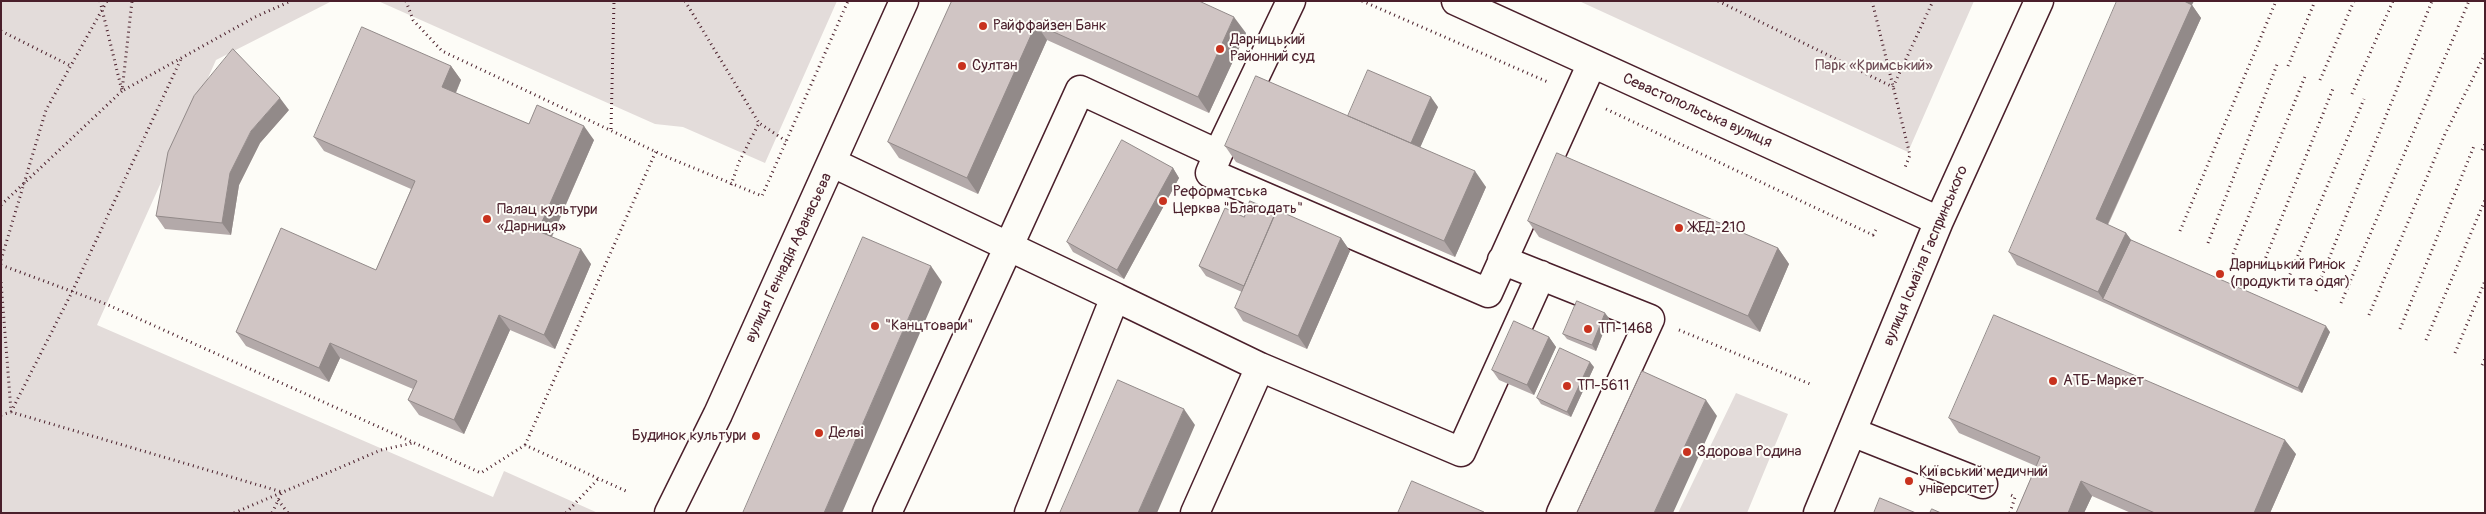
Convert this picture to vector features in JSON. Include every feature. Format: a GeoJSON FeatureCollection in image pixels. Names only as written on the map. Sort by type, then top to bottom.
{"type":"FeatureCollection","features":[{"type":"Feature","properties":{"kind":"street","name":"вулиця Геннадія Афанасьєва"},"geometry":{"type":"LineString","coordinates":[[669,513],[718,414],[833,163],[904,1]]}},
{"type":"Feature","properties":{"kind":"street"},"geometry":{"type":"LineString","coordinates":[[1291,1],[1210,173],[1488,293],[1592,63]]}},
{"type":"Feature","properties":{"kind":"street","name":"Севастопольська вулиця"},"geometry":{"type":"LineString","coordinates":[[1456,1],[1939,221]]}},
{"type":"Feature","properties":{"kind":"street","name":"вулиця Ісмаїла Гаспринського"},"geometry":{"type":"LineString","coordinates":[[1818,513],[1939,221],[2040,1]]}},
{"type":"Feature","properties":{"kind":"street"},"geometry":{"type":"LineString","coordinates":[[888,513],[1080,90],[1218,154]]}},
{"type":"Feature","properties":{"kind":"street"},"geometry":{"type":"LineString","coordinates":[[833,163],[1260,367],[1461,452],[1541,276]]}},
{"type":"Feature","properties":{"kind":"street"},"geometry":{"type":"LineString","coordinates":[[1502,260],[1650,319],[1561,513]]}},
{"type":"Feature","properties":{"kind":"street"},"geometry":{"type":"LineString","coordinates":[[1029,513],[1115,297]]}},
{"type":"Feature","properties":{"kind":"street"},"geometry":{"type":"LineString","coordinates":[[1195,513],[1260,367]]}},
{"type":"Feature","properties":{"kind":"street"},"geometry":{"type":"LineString","coordinates":[[1852,432],[1983,484]]}},
{"type":"Feature","properties":{"kind":"path"},"geometry":{"type":"LineString","coordinates":[[100,1],[122,91]]}},
{"type":"Feature","properties":{"kind":"path"},"geometry":{"type":"LineString","coordinates":[[1,260],[46,110],[108,1]]}},
{"type":"Feature","properties":{"kind":"path"},"geometry":{"type":"LineString","coordinates":[[122,91],[132,1]]}},
{"type":"Feature","properties":{"kind":"path"},"geometry":{"type":"LineString","coordinates":[[1,205],[122,91],[255,17],[291,1]]}},
{"type":"Feature","properties":{"kind":"path"},"geometry":{"type":"LineString","coordinates":[[406,1],[413,20],[442,51],[611,129],[656,152],[731,185],[762,196],[848,1]]}},
{"type":"Feature","properties":{"kind":"path"},"geometry":{"type":"LineString","coordinates":[[611,129],[614,1]]}},
{"type":"Feature","properties":{"kind":"path"},"geometry":{"type":"LineString","coordinates":[[685,1],[759,123],[786,141]]}},
{"type":"Feature","properties":{"kind":"path"},"geometry":{"type":"LineString","coordinates":[[1362,1],[1577,95],[1873,235]]}},
{"type":"Feature","properties":{"kind":"path"},"geometry":{"type":"LineString","coordinates":[[1718,1],[1893,87]]}},
{"type":"Feature","properties":{"kind":"path"},"geometry":{"type":"LineString","coordinates":[[1872,1],[1910,155]]}},
{"type":"Feature","properties":{"kind":"path"},"geometry":{"type":"LineString","coordinates":[[1893,87],[1933,1]]}},
{"type":"Feature","properties":{"kind":"path"},"geometry":{"type":"LineString","coordinates":[[2180,231],[2276,1]]}},
{"type":"Feature","properties":{"kind":"path"},"geometry":{"type":"LineString","coordinates":[[2288,66],[2315,1]]}},
{"type":"Feature","properties":{"kind":"path"},"geometry":{"type":"LineString","coordinates":[[2320,80],[2354,1]]}},
{"type":"Feature","properties":{"kind":"path"},"geometry":{"type":"LineString","coordinates":[[2352,94],[2393,1]]}},
{"type":"Feature","properties":{"kind":"path"},"geometry":{"type":"LineString","coordinates":[[2316,291],[2432,1]]}},
{"type":"Feature","properties":{"kind":"path"},"geometry":{"type":"LineString","coordinates":[[2341,303],[2468,1]]}},
{"type":"Feature","properties":{"kind":"path"},"geometry":{"type":"LineString","coordinates":[[1,31],[71,66]]}},
{"type":"Feature","properties":{"kind":"path"},"geometry":{"type":"LineString","coordinates":[[2368,315],[2445,134],[2485,54]]}},
{"type":"Feature","properties":{"kind":"path"},"geometry":{"type":"LineString","coordinates":[[11,412],[72,292],[181,59]]}},
{"type":"Feature","properties":{"kind":"path"},"geometry":{"type":"LineString","coordinates":[[2208,243],[2278,62]]}},
{"type":"Feature","properties":{"kind":"path"},"geometry":{"type":"LineString","coordinates":[[2233,254],[2306,74]]}},
{"type":"Feature","properties":{"kind":"path"},"geometry":{"type":"LineString","coordinates":[[2262,267],[2334,86]]}},
{"type":"Feature","properties":{"kind":"path"},"geometry":{"type":"LineString","coordinates":[[2288,279],[2364,99]]}},
{"type":"Feature","properties":{"kind":"path"},"geometry":{"type":"LineString","coordinates":[[731,185],[739,162],[759,123]]}},
{"type":"Feature","properties":{"kind":"path"},"geometry":{"type":"LineString","coordinates":[[2482,150],[2485,144]]}},
{"type":"Feature","properties":{"kind":"path"},"geometry":{"type":"LineString","coordinates":[[2400,329],[2474,146]]}},
{"type":"Feature","properties":{"kind":"path"},"geometry":{"type":"LineString","coordinates":[[1,265],[115,308],[481,473],[525,445],[656,152]]}},
{"type":"Feature","properties":{"kind":"path"},"geometry":{"type":"LineString","coordinates":[[2426,340],[2485,200]]}},
{"type":"Feature","properties":{"kind":"path"},"geometry":{"type":"LineString","coordinates":[[2454,353],[2485,281]]}},
{"type":"Feature","properties":{"kind":"path"},"geometry":{"type":"LineString","coordinates":[[1,282],[11,412]]}},
{"type":"Feature","properties":{"kind":"path"},"geometry":{"type":"LineString","coordinates":[[1650,319],[1810,384]]}},
{"type":"Feature","properties":{"kind":"path"},"geometry":{"type":"LineString","coordinates":[[2482,365],[2485,359]]}},
{"type":"Feature","properties":{"kind":"path"},"geometry":{"type":"LineString","coordinates":[[1,415],[11,412],[282,492]]}},
{"type":"Feature","properties":{"kind":"path"},"geometry":{"type":"LineString","coordinates":[[234,513],[381,450],[414,443]]}},
{"type":"Feature","properties":{"kind":"path"},"geometry":{"type":"LineString","coordinates":[[525,445],[628,492]]}},
{"type":"Feature","properties":{"kind":"path"},"geometry":{"type":"LineString","coordinates":[[566,513],[599,478]]}},
{"type":"Feature","properties":{"kind":"path"},"geometry":{"type":"LineString","coordinates":[[272,513],[282,492]]}},
{"type":"Feature","properties":{"kind":"path"},"geometry":{"type":"LineString","coordinates":[[278,500],[288,513]]}},
{"type":"Feature","properties":{"kind":"green space"},"geometry":{"type":"Polygon","coordinates":[[[1,1],[332,1],[216,60],[97,325],[493,497],[504,471],[598,513],[1,513],[1,1]]]}},
{"type":"Feature","properties":{"kind":"green space"},"geometry":{"type":"Polygon","coordinates":[[[378,1],[837,1],[765,163],[683,127],[655,124],[378,1]]]}},
{"type":"Feature","properties":{"kind":"green space","name":"Парк «Кримський»"},"geometry":{"type":"Polygon","coordinates":[[[1579,1],[1974,1],[1908,152],[1579,1]]]}},
{"type":"Feature","properties":{"kind":"green space"},"geometry":{"type":"Polygon","coordinates":[[[1736,393],[1788,414],[1747,513],[1678,513],[1736,393]]]}},
{"type":"Feature","properties":{"kind":"building"},"geometry":{"type":"Polygon","coordinates":[[[952,1],[1199,1],[1234,17],[1198,97],[1036,24],[967,178],[888,142],[952,1]]]}},
{"type":"Feature","properties":{"kind":"building"},"geometry":{"type":"Polygon","coordinates":[[[2117,1],[2184,1],[2192,5],[2096,219],[2126,233],[2098,292],[2009,252],[2117,1]]]}},
{"type":"Feature","properties":{"kind":"building","name":"Палац культури «Дарниця»"},"geometry":{"type":"Polygon","coordinates":[[[362,27],[451,66],[442,87],[529,124],[537,105],[584,126],[538,231],[581,249],[544,335],[499,315],[454,420],[408,400],[417,381],[330,343],[319,368],[236,332],[281,228],[376,270],[415,181],[314,137],[362,27]]]}},
{"type":"Feature","properties":{"kind":"building"},"geometry":{"type":"Polygon","coordinates":[[[233,49],[280,98],[251,131],[230,173],[222,223],[156,216],[168,152],[194,96],[233,49]]]}},
{"type":"Feature","properties":{"kind":"building"},"geometry":{"type":"Polygon","coordinates":[[[1368,70],[1431,97],[1411,143],[1348,116],[1368,70]]]}},
{"type":"Feature","properties":{"kind":"building"},"geometry":{"type":"Polygon","coordinates":[[[1256,76],[1475,171],[1444,241],[1225,146],[1256,76]]]}},
{"type":"Feature","properties":{"kind":"building"},"geometry":{"type":"Polygon","coordinates":[[[1122,140],[1173,168],[1117,270],[1067,242],[1122,140]]]}},
{"type":"Feature","properties":{"kind":"building"},"geometry":{"type":"Polygon","coordinates":[[[1557,153],[1778,248],[1748,316],[1528,221],[1557,153]]]}},
{"type":"Feature","properties":{"kind":"building"},"geometry":{"type":"Polygon","coordinates":[[[1250,201],[1276,212],[1244,286],[1199,266],[1225,208],[1244,217],[1250,201]]]}},
{"type":"Feature","properties":{"kind":"building"},"geometry":{"type":"Polygon","coordinates":[[[1277,210],[1341,238],[1298,336],[1235,308],[1277,210]]]}},
{"type":"Feature","properties":{"kind":"building"},"geometry":{"type":"Polygon","coordinates":[[[863,237],[931,266],[824,513],[743,513],[863,237]]]}},
{"type":"Feature","properties":{"kind":"building"},"geometry":{"type":"Polygon","coordinates":[[[2131,240],[2326,326],[2298,388],[2103,299],[2131,240]]]}},
{"type":"Feature","properties":{"kind":"building","name":"ТП-1468"},"geometry":{"type":"Polygon","coordinates":[[[1577,301],[1605,313],[1592,345],[1563,334],[1577,301]]]}},
{"type":"Feature","properties":{"kind":"building","name":"АТБ-Маркет"},"geometry":{"type":"Polygon","coordinates":[[[1994,315],[2285,440],[2254,513],[2155,513],[2081,481],[2068,513],[2016,513],[2040,457],[1949,418],[1994,315]]]}},
{"type":"Feature","properties":{"kind":"building"},"geometry":{"type":"Polygon","coordinates":[[[1514,321],[1549,337],[1527,385],[1492,370],[1514,321]]]}},
{"type":"Feature","properties":{"kind":"building","name":"ТП-5611"},"geometry":{"type":"Polygon","coordinates":[[[1560,348],[1590,362],[1567,412],[1537,398],[1560,348]]]}},
{"type":"Feature","properties":{"kind":"building"},"geometry":{"type":"Polygon","coordinates":[[[1642,371],[1706,400],[1654,513],[1577,513],[1642,371]]]}},
{"type":"Feature","properties":{"kind":"building"},"geometry":{"type":"Polygon","coordinates":[[[1118,380],[1184,409],[1138,513],[1060,513],[1118,380]]]}},
{"type":"Feature","properties":{"kind":"building"},"geometry":{"type":"Polygon","coordinates":[[[1412,481],[1484,512],[1484,513],[1398,513],[1412,481]]]}},
{"type":"Feature","properties":{"kind":"building"},"geometry":{"type":"Polygon","coordinates":[[[1880,498],[1916,513],[1874,513],[1880,498]]]}},
{"type":"Feature","properties":{"kind":"building"},"geometry":{"type":"Polygon","coordinates":[[[1932,509],[1941,513],[1930,513],[1932,509]]]}},
{"type":"Feature","properties":{"kind":"place","name":"Райффайзен Банк"},"geometry":{"type":"Point","coordinates":[983,26]}},
{"type":"Feature","properties":{"kind":"place","name":"Дарницький Районний суд"},"geometry":{"type":"Point","coordinates":[1220,49]}},
{"type":"Feature","properties":{"kind":"place","name":"Султан"},"geometry":{"type":"Point","coordinates":[962,66]}},
{"type":"Feature","properties":{"kind":"place","name":"Реформатська Церква \"Благодать\""},"geometry":{"type":"Point","coordinates":[1163,201]}},
{"type":"Feature","properties":{"kind":"place","name":"Палац культури «Дарниця»"},"geometry":{"type":"Point","coordinates":[487,219]}},
{"type":"Feature","properties":{"kind":"place","name":"ЖЕД-210"},"geometry":{"type":"Point","coordinates":[1679,228]}},
{"type":"Feature","properties":{"kind":"place","name":"Дарницький Ринок (продукти та одяг)"},"geometry":{"type":"Point","coordinates":[2220,274]}},
{"type":"Feature","properties":{"kind":"place","name":"\"Канцтовари\""},"geometry":{"type":"Point","coordinates":[875,326]}},
{"type":"Feature","properties":{"kind":"place","name":"ТП-1468"},"geometry":{"type":"Point","coordinates":[1588,329]}},
{"type":"Feature","properties":{"kind":"place","name":"АТБ-Маркет"},"geometry":{"type":"Point","coordinates":[2053,381]}},
{"type":"Feature","properties":{"kind":"place","name":"ТП-5611"},"geometry":{"type":"Point","coordinates":[1567,386]}},
{"type":"Feature","properties":{"kind":"place","name":"Делві"},"geometry":{"type":"Point","coordinates":[819,433]}},
{"type":"Feature","properties":{"kind":"place","name":"Будинок культури"},"geometry":{"type":"Point","coordinates":[756,436]}},
{"type":"Feature","properties":{"kind":"place","name":"Здорова Родина"},"geometry":{"type":"Point","coordinates":[1687,452]}},
{"type":"Feature","properties":{"kind":"place","name":"Київський медичний університет"},"geometry":{"type":"Point","coordinates":[1909,481]}}]}
